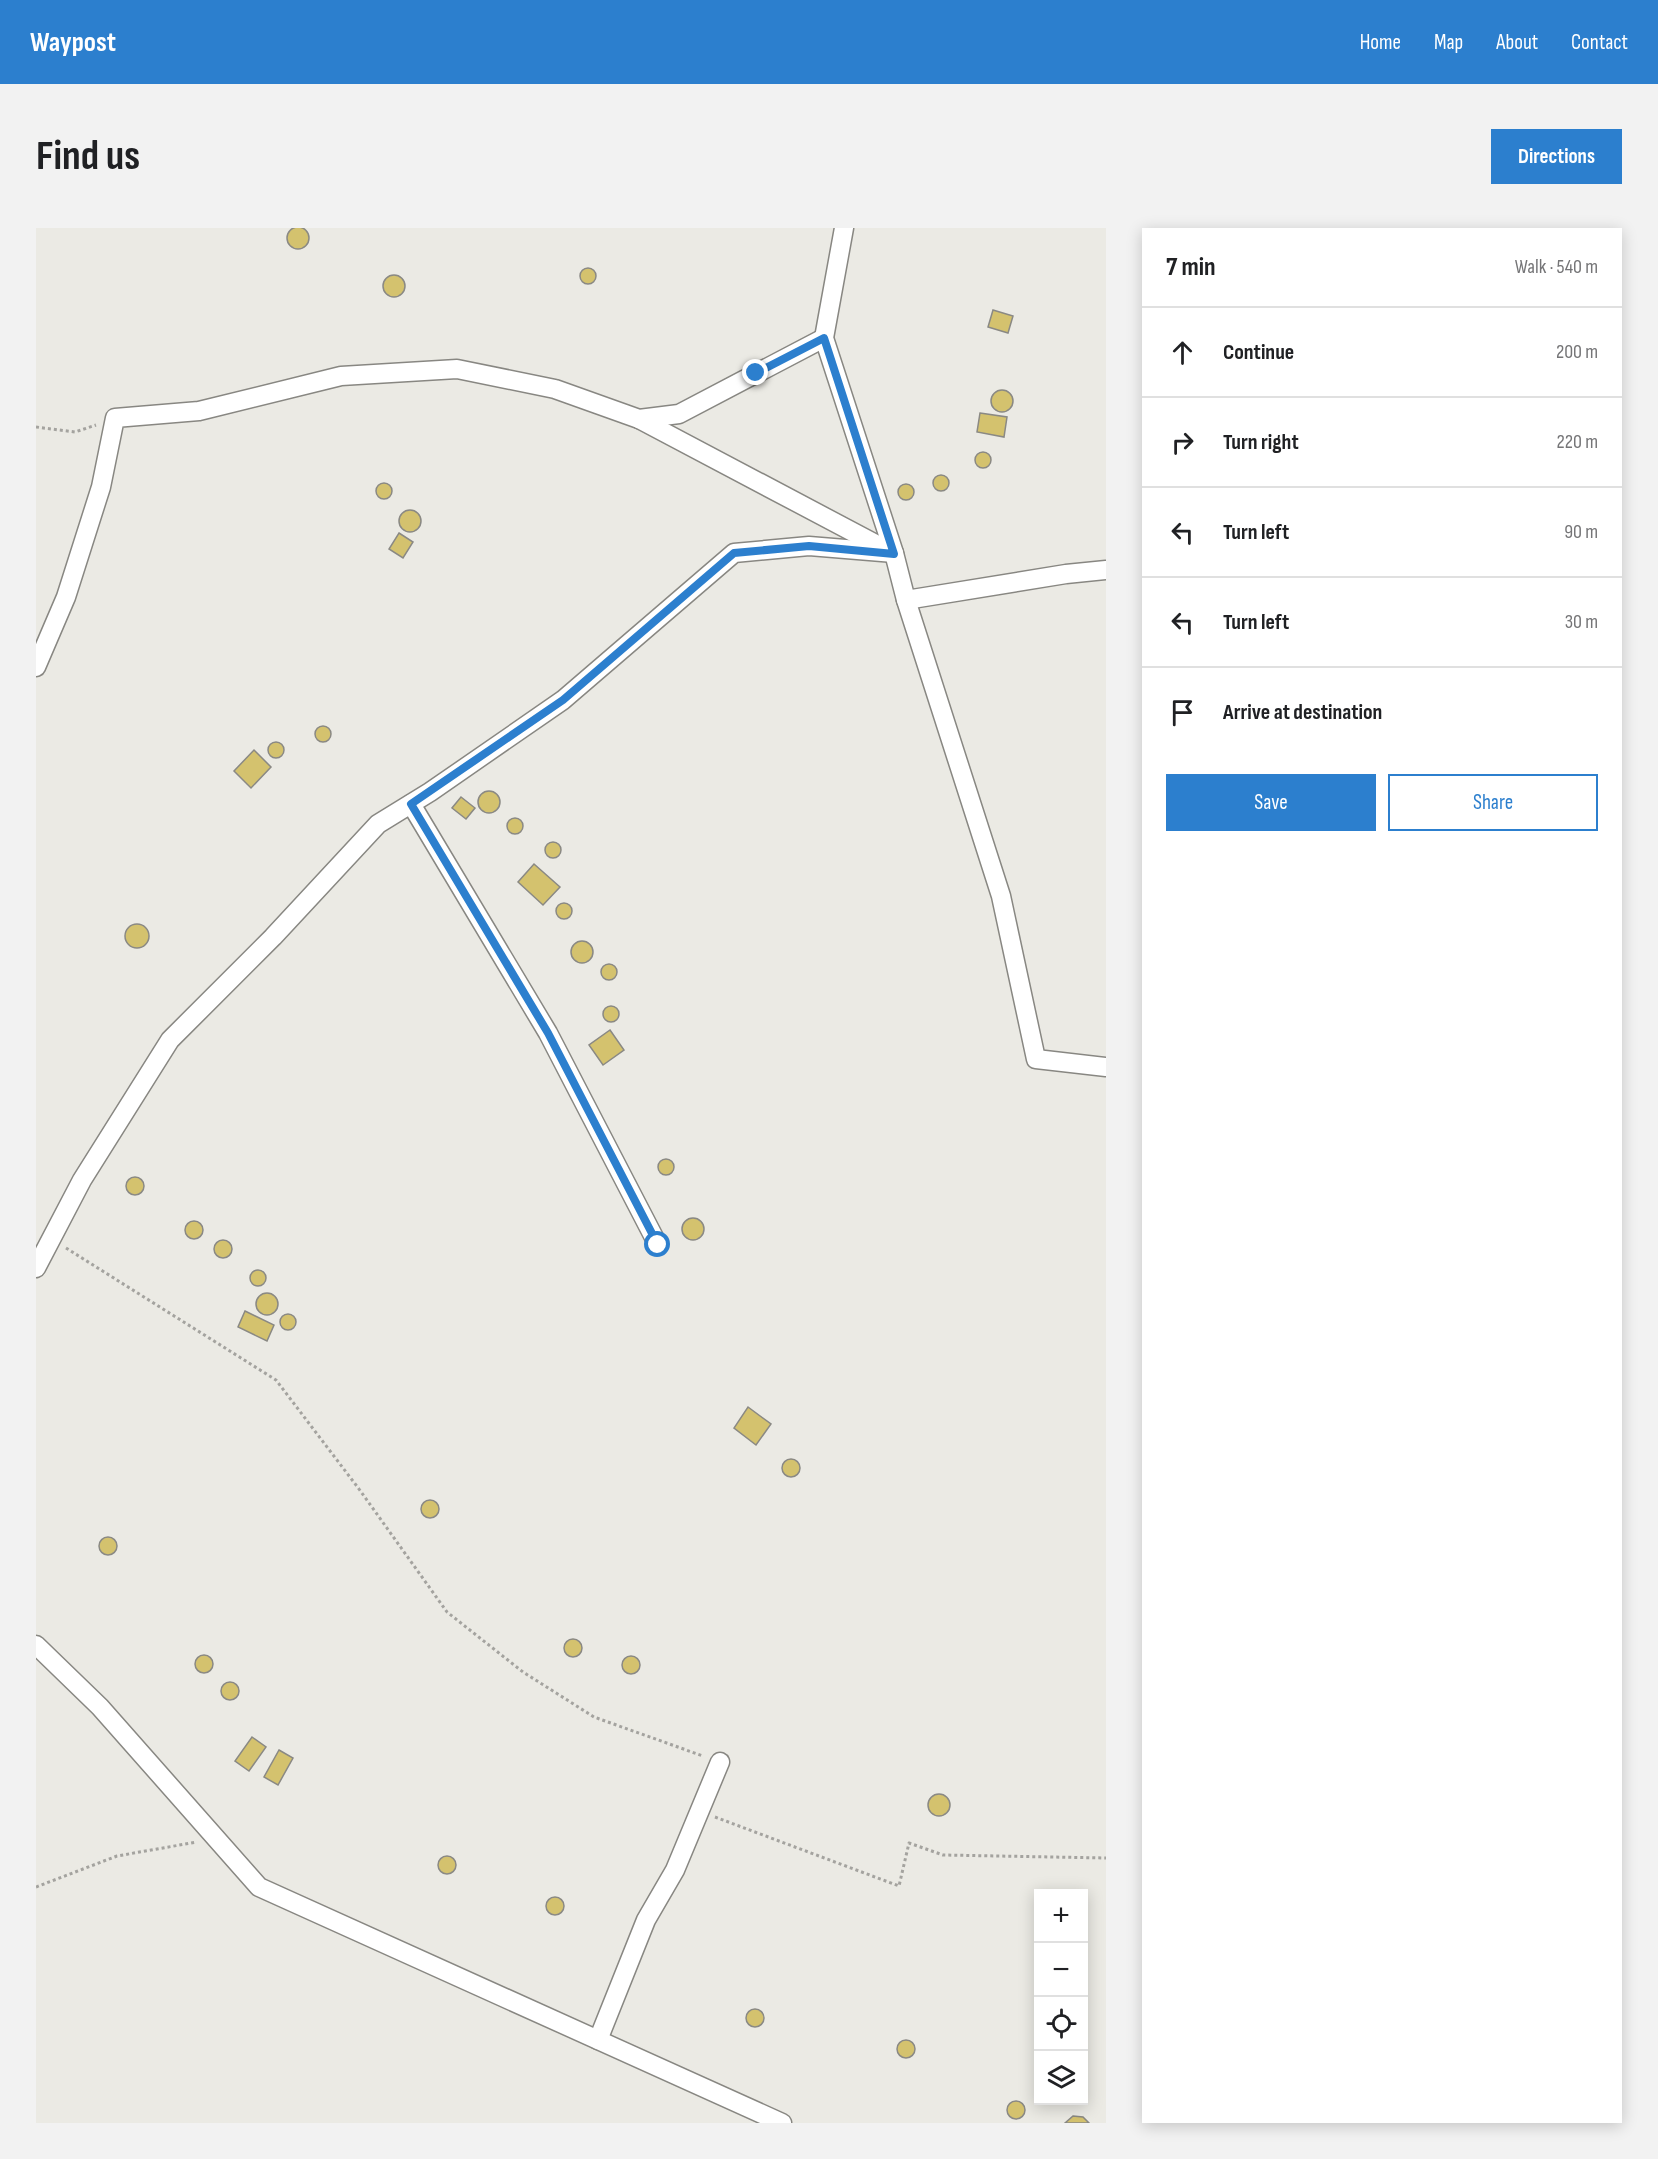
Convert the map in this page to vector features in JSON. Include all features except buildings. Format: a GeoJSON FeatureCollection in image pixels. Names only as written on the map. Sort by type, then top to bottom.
{"type":"FeatureCollection","features":[{"type":"Feature","properties":{"kind":"street"},"geometry":{"type":"LineString","coordinates":[[844,228],[824,338],[1001,896],[1036,1059],[1106,1067]]}},
{"type":"Feature","properties":{"kind":"street"},"geometry":{"type":"LineString","coordinates":[[639,419],[679,414],[824,338]]}},
{"type":"Feature","properties":{"kind":"street"},"geometry":{"type":"LineString","coordinates":[[36,667],[66,597],[98,498],[115,418],[199,411],[341,376],[457,369],[555,389],[639,419],[894,554]]}},
{"type":"Feature","properties":{"kind":"street"},"geometry":{"type":"LineString","coordinates":[[36,1268],[82,1180],[170,1040],[273,938],[378,824],[563,700],[734,553],[809,546],[894,554]]}},
{"type":"Feature","properties":{"kind":"street"},"geometry":{"type":"LineString","coordinates":[[906,600],[1066,574],[1106,570]]}},
{"type":"Feature","properties":{"kind":"street"},"geometry":{"type":"LineString","coordinates":[[411,804],[548,1033],[658,1245]]}},
{"type":"Feature","properties":{"kind":"street"},"geometry":{"type":"LineString","coordinates":[[36,1645],[100,1707],[259,1887],[782,2123]]}},
{"type":"Feature","properties":{"kind":"street"},"geometry":{"type":"LineString","coordinates":[[598,2040],[646,1920],[675,1870],[720,1762]]}},
{"type":"Feature","properties":{"kind":"path"},"geometry":{"type":"LineString","coordinates":[[36,427],[75,432],[115,418]]}},
{"type":"Feature","properties":{"kind":"path"},"geometry":{"type":"LineString","coordinates":[[51,1239],[276,1380],[359,1489],[447,1612],[523,1672],[594,1717],[720,1762]]}},
{"type":"Feature","properties":{"kind":"path"},"geometry":{"type":"LineString","coordinates":[[700,1811],[899,1886],[909,1843],[944,1855],[1106,1858]]}},
{"type":"Feature","properties":{"kind":"path"},"geometry":{"type":"LineString","coordinates":[[36,1887],[117,1856],[217,1839]]}},
{"type":"Feature","properties":{"kind":"route"},"geometry":{"type":"LineString","coordinates":[[658,1245],[548,1033],[411,804],[563,700],[734,553],[809,546],[894,554],[824,338],[756,373]]}}]}
